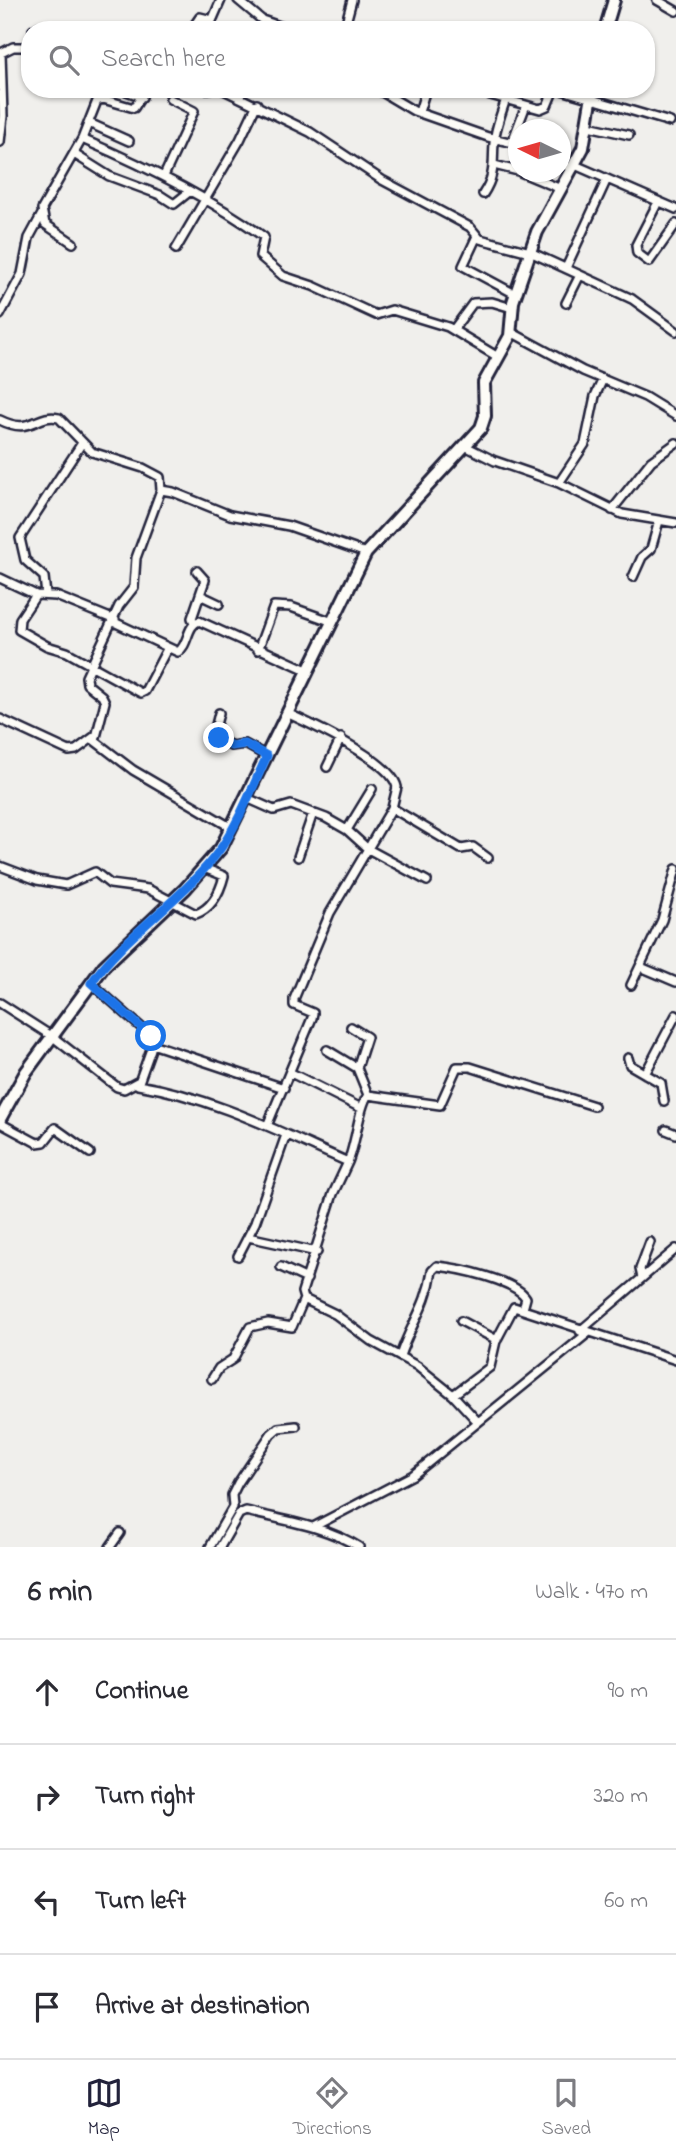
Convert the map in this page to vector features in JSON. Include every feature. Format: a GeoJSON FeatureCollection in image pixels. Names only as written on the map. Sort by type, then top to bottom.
{"type":"FeatureCollection","features":[{"type":"Feature","properties":{"kind":"street"},"geometry":{"type":"LineString","coordinates":[[197,21],[200,17],[212,20],[221,0]]}},
{"type":"Feature","properties":{"kind":"street"},"geometry":{"type":"LineString","coordinates":[[238,0],[263,21]]}},
{"type":"Feature","properties":{"kind":"street"},"geometry":{"type":"LineString","coordinates":[[346,21],[352,0]]}},
{"type":"Feature","properties":{"kind":"street"},"geometry":{"type":"LineString","coordinates":[[608,21],[614,0]]}},
{"type":"Feature","properties":{"kind":"street"},"geometry":{"type":"LineString","coordinates":[[657,0],[676,11]]}},
{"type":"Feature","properties":{"kind":"street"},"geometry":{"type":"LineString","coordinates":[[0,142],[1,53],[13,47],[21,47]]}},
{"type":"Feature","properties":{"kind":"street"},"geometry":{"type":"LineString","coordinates":[[0,315],[22,274],[29,238],[82,139],[99,99],[134,108],[141,98]]}},
{"type":"Feature","properties":{"kind":"street"},"geometry":{"type":"LineString","coordinates":[[246,98],[310,132],[382,180],[470,227],[485,242],[530,252],[566,268],[643,305],[676,331]]}},
{"type":"Feature","properties":{"kind":"street"},"geometry":{"type":"LineString","coordinates":[[393,98],[419,112],[508,142]]}},
{"type":"Feature","properties":{"kind":"street"},"geometry":{"type":"LineString","coordinates":[[419,112],[423,98]]}},
{"type":"Feature","properties":{"kind":"street"},"geometry":{"type":"LineString","coordinates":[[502,98],[526,106],[545,108],[551,98]]}},
{"type":"Feature","properties":{"kind":"street"},"geometry":{"type":"LineString","coordinates":[[582,98],[670,122]]}},
{"type":"Feature","properties":{"kind":"street"},"geometry":{"type":"LineString","coordinates":[[90,1153],[55,1128],[44,1142],[37,1143],[0,1121],[26,1072],[91,983],[115,953],[204,868],[232,828],[366,553],[484,421],[484,383],[511,332],[515,294],[542,220],[574,167],[588,126],[592,98]]}},
{"type":"Feature","properties":{"kind":"street"},"geometry":{"type":"LineString","coordinates":[[164,176],[194,111],[170,99]]}},
{"type":"Feature","properties":{"kind":"street"},"geometry":{"type":"LineString","coordinates":[[484,194],[494,165],[494,139],[506,99]]}},
{"type":"Feature","properties":{"kind":"street"},"geometry":{"type":"LineString","coordinates":[[176,249],[205,202],[257,104]]}},
{"type":"Feature","properties":{"kind":"street"},"geometry":{"type":"LineString","coordinates":[[522,119],[526,106]]}},
{"type":"Feature","properties":{"kind":"street"},"geometry":{"type":"LineString","coordinates":[[89,123],[129,141]]}},
{"type":"Feature","properties":{"kind":"street"},"geometry":{"type":"LineString","coordinates":[[588,126],[629,135]]}},
{"type":"Feature","properties":{"kind":"street"},"geometry":{"type":"LineString","coordinates":[[82,139],[164,176],[264,237],[260,256],[283,276],[313,286],[376,315],[392,310],[453,330],[498,357]]}},
{"type":"Feature","properties":{"kind":"street"},"geometry":{"type":"LineString","coordinates":[[74,154],[109,176],[160,195],[174,204],[189,192]]}},
{"type":"Feature","properties":{"kind":"street"},"geometry":{"type":"LineString","coordinates":[[494,165],[508,168]]}},
{"type":"Feature","properties":{"kind":"street"},"geometry":{"type":"LineString","coordinates":[[571,166],[676,209]]}},
{"type":"Feature","properties":{"kind":"street"},"geometry":{"type":"LineString","coordinates":[[566,268],[607,179]]}},
{"type":"Feature","properties":{"kind":"street"},"geometry":{"type":"LineString","coordinates":[[545,182],[561,189]]}},
{"type":"Feature","properties":{"kind":"street"},"geometry":{"type":"LineString","coordinates":[[658,202],[636,245],[637,253],[649,262],[676,224]]}},
{"type":"Feature","properties":{"kind":"street"},"geometry":{"type":"LineString","coordinates":[[42,214],[45,224],[73,243]]}},
{"type":"Feature","properties":{"kind":"street"},"geometry":{"type":"LineString","coordinates":[[477,236],[463,266],[515,294]]}},
{"type":"Feature","properties":{"kind":"street"},"geometry":{"type":"LineString","coordinates":[[566,303],[580,275]]}},
{"type":"Feature","properties":{"kind":"street"},"geometry":{"type":"LineString","coordinates":[[453,330],[473,303],[492,302],[512,308]]}},
{"type":"Feature","properties":{"kind":"street"},"geometry":{"type":"LineString","coordinates":[[511,332],[603,379],[645,397],[676,416]]}},
{"type":"Feature","properties":{"kind":"street"},"geometry":{"type":"LineString","coordinates":[[559,483],[585,444],[595,396],[603,379]]}},
{"type":"Feature","properties":{"kind":"street"},"geometry":{"type":"LineString","coordinates":[[0,420],[25,427],[53,416],[59,418],[92,452],[155,472],[160,477],[161,490],[136,558],[135,583],[119,606],[114,621],[89,667],[87,684],[102,696],[105,702],[95,736],[97,745],[133,770],[232,828]]}},
{"type":"Feature","properties":{"kind":"street"},"geometry":{"type":"LineString","coordinates":[[46,595],[44,579],[25,560],[20,538],[22,530],[82,443]]}},
{"type":"Feature","properties":{"kind":"street"},"geometry":{"type":"LineString","coordinates":[[612,510],[650,461],[676,443]]}},
{"type":"Feature","properties":{"kind":"street"},"geometry":{"type":"LineString","coordinates":[[464,446],[495,461],[559,483],[612,510],[676,523]]}},
{"type":"Feature","properties":{"kind":"street"},"geometry":{"type":"LineString","coordinates":[[161,490],[173,492],[230,515],[289,526],[366,553]]}},
{"type":"Feature","properties":{"kind":"street"},"geometry":{"type":"LineString","coordinates":[[633,577],[642,557],[651,549],[659,521]]}},
{"type":"Feature","properties":{"kind":"street"},"geometry":{"type":"LineString","coordinates":[[0,578],[36,595],[46,595],[82,605],[167,649],[181,651],[194,623],[192,618],[205,580],[197,572]]}},
{"type":"Feature","properties":{"kind":"street"},"geometry":{"type":"LineString","coordinates":[[36,595],[20,619],[18,629],[142,693],[167,649]]}},
{"type":"Feature","properties":{"kind":"street"},"geometry":{"type":"LineString","coordinates":[[200,595],[219,604]]}},
{"type":"Feature","properties":{"kind":"street"},"geometry":{"type":"LineString","coordinates":[[258,650],[274,606],[291,607],[333,622]]}},
{"type":"Feature","properties":{"kind":"street"},"geometry":{"type":"LineString","coordinates":[[194,623],[200,621],[258,650],[309,671]]}},
{"type":"Feature","properties":{"kind":"street"},"geometry":{"type":"LineString","coordinates":[[219,713],[216,725],[221,740],[231,746],[245,744],[267,756]]}},
{"type":"Feature","properties":{"kind":"street"},"geometry":{"type":"LineString","coordinates":[[267,1126],[313,1014],[296,1006],[294,999],[330,914],[391,808],[397,787],[396,781],[341,738],[289,714]]}},
{"type":"Feature","properties":{"kind":"street"},"geometry":{"type":"LineString","coordinates":[[0,719],[69,751],[76,750],[95,736]]}},
{"type":"Feature","properties":{"kind":"street"},"geometry":{"type":"LineString","coordinates":[[327,768],[341,738]]}},
{"type":"Feature","properties":{"kind":"street"},"geometry":{"type":"LineString","coordinates":[[347,830],[372,789]]}},
{"type":"Feature","properties":{"kind":"street"},"geometry":{"type":"LineString","coordinates":[[247,798],[274,810],[291,805],[313,813],[347,830],[368,849],[427,881]]}},
{"type":"Feature","properties":{"kind":"street"},"geometry":{"type":"LineString","coordinates":[[391,808],[461,849],[473,847],[488,858]]}},
{"type":"Feature","properties":{"kind":"street"},"geometry":{"type":"LineString","coordinates":[[298,857],[313,813]]}},
{"type":"Feature","properties":{"kind":"street"},"geometry":{"type":"LineString","coordinates":[[0,866],[37,880],[66,885],[95,872],[110,884],[148,889],[196,914],[206,909],[218,894],[224,876],[204,868]]}},
{"type":"Feature","properties":{"kind":"street"},"geometry":{"type":"LineString","coordinates":[[631,985],[662,920],[676,869]]}},
{"type":"Feature","properties":{"kind":"street"},"geometry":{"type":"LineString","coordinates":[[641,964],[643,968],[676,982]]}},
{"type":"Feature","properties":{"kind":"street"},"geometry":{"type":"LineString","coordinates":[[0,1003],[53,1038],[117,1087],[124,1088],[137,1082],[152,1044],[148,1032],[91,983]]}},
{"type":"Feature","properties":{"kind":"street"},"geometry":{"type":"LineString","coordinates":[[645,1074],[676,1015]]}},
{"type":"Feature","properties":{"kind":"street"},"geometry":{"type":"LineString","coordinates":[[351,1027],[367,1037],[357,1068]]}},
{"type":"Feature","properties":{"kind":"street"},"geometry":{"type":"LineString","coordinates":[[152,1044],[284,1088]]}},
{"type":"Feature","properties":{"kind":"street"},"geometry":{"type":"LineString","coordinates":[[327,1050],[357,1068],[368,1095]]}},
{"type":"Feature","properties":{"kind":"street"},"geometry":{"type":"LineString","coordinates":[[628,1058],[631,1065],[661,1083],[664,1101]]}},
{"type":"Feature","properties":{"kind":"street"},"geometry":{"type":"LineString","coordinates":[[368,1095],[440,1105],[455,1069],[470,1067],[594,1106]]}},
{"type":"Feature","properties":{"kind":"street"},"geometry":{"type":"LineString","coordinates":[[290,1073],[361,1108]]}},
{"type":"Feature","properties":{"kind":"street"},"geometry":{"type":"LineString","coordinates":[[137,1082],[139,1085],[175,1091],[267,1126],[348,1162]]}},
{"type":"Feature","properties":{"kind":"street"},"geometry":{"type":"LineString","coordinates":[[212,1379],[219,1368],[233,1359],[250,1327],[268,1323],[292,1327],[304,1299],[302,1292],[317,1252],[333,1194],[358,1136],[361,1108],[368,1095]]}},
{"type":"Feature","properties":{"kind":"street"},"geometry":{"type":"LineString","coordinates":[[666,1130],[676,1134]]}},
{"type":"Feature","properties":{"kind":"street"},"geometry":{"type":"LineString","coordinates":[[238,1256],[248,1237],[286,1135]]}},
{"type":"Feature","properties":{"kind":"street"},"geometry":{"type":"LineString","coordinates":[[248,1237],[317,1252]]}},
{"type":"Feature","properties":{"kind":"street"},"geometry":{"type":"LineString","coordinates":[[642,1278],[640,1269],[650,1242]]}},
{"type":"Feature","properties":{"kind":"street"},"geometry":{"type":"LineString","coordinates":[[314,1526],[413,1475],[584,1332],[676,1249]]}},
{"type":"Feature","properties":{"kind":"street"},"geometry":{"type":"LineString","coordinates":[[400,1356],[408,1331],[418,1321],[437,1266],[477,1273],[520,1291],[526,1298],[523,1309]]}},
{"type":"Feature","properties":{"kind":"street"},"geometry":{"type":"LineString","coordinates":[[281,1267],[307,1279]]}},
{"type":"Feature","properties":{"kind":"street"},"geometry":{"type":"LineString","coordinates":[[304,1299],[335,1314],[371,1340],[400,1356],[453,1395],[478,1422]]}},
{"type":"Feature","properties":{"kind":"street"},"geometry":{"type":"LineString","coordinates":[[453,1395],[490,1367],[497,1340],[512,1308],[523,1309],[584,1332],[676,1360]]}},
{"type":"Feature","properties":{"kind":"street"},"geometry":{"type":"LineString","coordinates":[[461,1321],[497,1340]]}},
{"type":"Feature","properties":{"kind":"street"},"geometry":{"type":"LineString","coordinates":[[220,1547],[232,1517],[232,1495],[238,1483],[271,1434],[278,1428],[296,1426]]}},
{"type":"Feature","properties":{"kind":"street"},"geometry":{"type":"LineString","coordinates":[[234,1503],[243,1511],[297,1525],[314,1526],[359,1547]]}},
{"type":"Feature","properties":{"kind":"street"},"geometry":{"type":"LineString","coordinates":[[210,1547],[232,1517],[243,1511]]}},
{"type":"Feature","properties":{"kind":"street"},"geometry":{"type":"LineString","coordinates":[[111,1547],[120,1533]]}},
{"type":"Feature","properties":{"kind":"route"},"geometry":{"type":"LineString","coordinates":[[151,1036],[91,983],[115,953],[185,889],[221,848],[232,828],[267,756],[245,744],[231,746],[219,738]]}}]}
